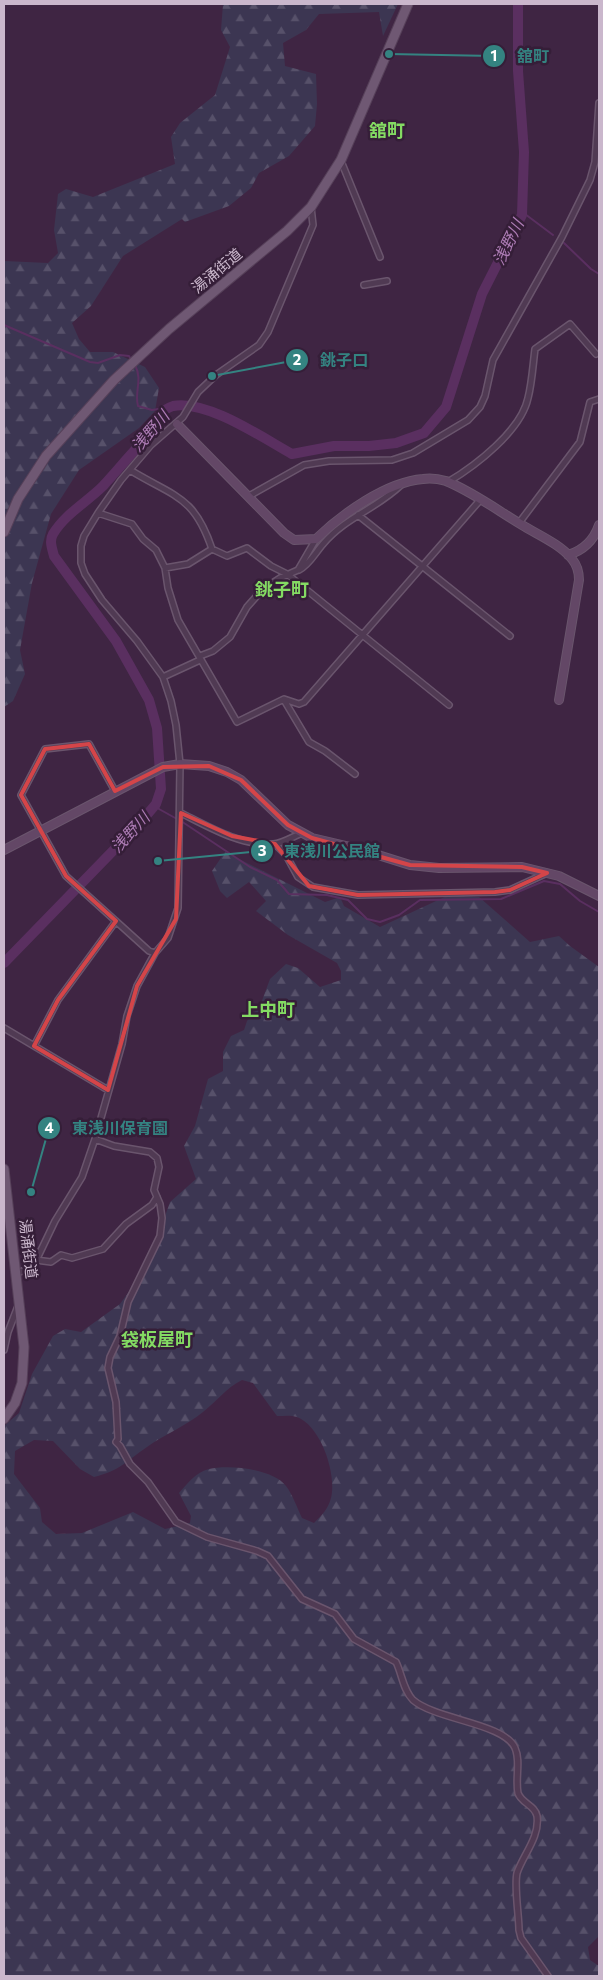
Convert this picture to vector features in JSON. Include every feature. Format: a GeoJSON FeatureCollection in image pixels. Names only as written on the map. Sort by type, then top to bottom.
{"type":"FeatureCollection","features":[{"type":"Feature","properties":{"kind":"main road","name":"湯涌街道"},"geometry":{"type":"LineString","coordinates":[[4,532],[18,500],[46,456],[121,373],[138,356],[287,231],[311,207],[341,160],[408,4]]}},
{"type":"Feature","properties":{"kind":"main road","name":"湯涌街道"},"geometry":{"type":"LineString","coordinates":[[4,1169],[24,1347],[23,1371],[15,1403],[4,1419]]}},
{"type":"Feature","properties":{"kind":"street"},"geometry":{"type":"LineString","coordinates":[[249,496],[304,465],[329,461],[392,460],[413,453],[468,420],[480,407],[485,396],[493,360],[562,237],[590,180],[595,162],[599,103]]}},
{"type":"Feature","properties":{"kind":"street"},"geometry":{"type":"LineString","coordinates":[[341,160],[380,257]]}},
{"type":"Feature","properties":{"kind":"street"},"geometry":{"type":"LineString","coordinates":[[17,1273],[33,1267],[55,1221],[82,1177],[95,1139],[137,986],[155,953],[168,938],[177,913],[181,815],[180,764],[176,725],[163,677],[138,641],[102,600],[85,574],[81,563],[81,546],[98,513],[130,470],[151,446],[183,417],[198,392],[216,375],[259,345],[268,332],[313,225],[311,207]]}},
{"type":"Feature","properties":{"kind":"street"},"geometry":{"type":"LineString","coordinates":[[364,285],[387,281]]}},
{"type":"Feature","properties":{"kind":"street"},"geometry":{"type":"LineString","coordinates":[[448,482],[483,459],[522,414],[528,399],[535,349],[570,324],[596,354]]}},
{"type":"Feature","properties":{"kind":"street"},"geometry":{"type":"LineString","coordinates":[[519,523],[580,442],[587,408],[590,402],[599,399]]}},
{"type":"Feature","properties":{"kind":"street"},"geometry":{"type":"LineString","coordinates":[[176,424],[289,537],[294,540],[316,539]]}},
{"type":"Feature","properties":{"kind":"street"},"geometry":{"type":"LineString","coordinates":[[130,470],[158,484],[193,509],[204,524],[212,549],[227,556],[247,548],[270,566],[288,574],[449,705]]}},
{"type":"Feature","properties":{"kind":"street"},"geometry":{"type":"LineString","coordinates":[[298,570],[316,539],[340,516],[371,498],[401,485],[425,479],[448,482],[480,499],[568,555],[578,570],[580,580],[559,700]]}},
{"type":"Feature","properties":{"kind":"street"},"geometry":{"type":"LineString","coordinates":[[163,677],[213,651],[230,637],[247,607],[263,590],[288,574],[305,567],[324,543],[346,521],[387,498],[401,485]]}},
{"type":"Feature","properties":{"kind":"street"},"geometry":{"type":"LineString","coordinates":[[98,513],[132,524],[143,539],[156,550],[166,568],[168,588],[178,620],[237,722],[284,699],[299,704],[304,702],[424,567],[480,499]]}},
{"type":"Feature","properties":{"kind":"street"},"geometry":{"type":"LineString","coordinates":[[358,515],[510,636]]}},
{"type":"Feature","properties":{"kind":"street"},"geometry":{"type":"LineString","coordinates":[[568,555],[577,552],[595,538],[599,525]]}},
{"type":"Feature","properties":{"kind":"street"},"geometry":{"type":"LineString","coordinates":[[166,568],[188,564],[212,549]]}},
{"type":"Feature","properties":{"kind":"street"},"geometry":{"type":"LineString","coordinates":[[284,699],[309,742],[325,750],[354,774]]}},
{"type":"Feature","properties":{"kind":"street"},"geometry":{"type":"LineString","coordinates":[[115,791],[90,744],[44,748],[22,795],[66,876],[149,951],[155,953]]}},
{"type":"Feature","properties":{"kind":"street"},"geometry":{"type":"LineString","coordinates":[[4,850],[163,767],[180,764],[209,766],[227,772],[240,780],[288,825],[312,838],[359,849],[410,865],[439,868],[522,867],[559,876],[599,896]]}},
{"type":"Feature","properties":{"kind":"street"},"geometry":{"type":"LineString","coordinates":[[181,815],[232,836],[275,844],[302,833]]}},
{"type":"Feature","properties":{"kind":"street"},"geometry":{"type":"LineString","coordinates":[[275,844],[286,855],[298,877],[309,886],[358,895],[495,892],[510,890],[547,873]]}},
{"type":"Feature","properties":{"kind":"street"},"geometry":{"type":"LineString","coordinates":[[34,1046],[58,1000],[116,921]]}},
{"type":"Feature","properties":{"kind":"street"},"geometry":{"type":"LineString","coordinates":[[4,1028],[108,1090]]}},
{"type":"Feature","properties":{"kind":"street"},"geometry":{"type":"LineString","coordinates":[[95,1139],[114,1146],[153,1154],[159,1167],[154,1190],[160,1204],[162,1218],[160,1236],[128,1302],[120,1336],[110,1357],[108,1368],[116,1402],[118,1439],[116,1442],[130,1464],[148,1482],[176,1522],[207,1537],[257,1551],[268,1556],[302,1599],[335,1614],[354,1639],[396,1662],[405,1688],[414,1700],[450,1718],[500,1734],[513,1744],[516,1750],[519,1797],[533,1808],[537,1818],[535,1834],[517,1875],[519,1930],[521,1938],[548,1976]]}},
{"type":"Feature","properties":{"kind":"street"},"geometry":{"type":"LineString","coordinates":[[36,1260],[51,1262],[61,1255],[72,1258],[103,1249],[126,1224],[152,1205],[157,1197]]}},
{"type":"Feature","properties":{"kind":"street"},"geometry":{"type":"LineString","coordinates":[[4,1350],[8,1332],[20,1303]]}},
{"type":"Feature","properties":{"kind":"highlighted area"},"geometry":{"type":"Polygon","coordinates":[[[89,744],[115,791],[163,767],[209,766],[241,780],[288,825],[312,838],[410,865],[522,867],[547,873],[510,890],[495,892],[358,895],[309,886],[275,844],[232,836],[181,813],[176,919],[137,986],[108,1090],[34,1046],[58,1000],[116,921],[66,876],[21,795],[45,749],[89,744]]]}},
{"type":"Feature","properties":{"kind":"green space"},"geometry":{"type":"Polygon","coordinates":[[[223,4],[398,4],[383,36],[379,12],[319,14],[306,30],[283,43],[285,66],[316,74],[317,104],[315,126],[289,156],[259,173],[251,188],[229,206],[185,222],[182,219],[123,256],[91,306],[72,323],[79,339],[90,352],[113,352],[145,367],[159,388],[155,411],[139,428],[79,470],[51,514],[32,583],[20,650],[25,674],[13,701],[4,707],[4,261],[48,263],[58,253],[54,230],[58,194],[66,189],[93,197],[175,164],[171,137],[180,123],[215,95],[230,47],[221,30],[223,4]]]}},
{"type":"Feature","properties":{"kind":"green space"},"geometry":{"type":"Polygon","coordinates":[[[225,852],[325,902],[340,897],[344,906],[380,927],[449,895],[479,897],[530,942],[559,936],[599,967],[599,1936],[588,1947],[590,1960],[599,1966],[599,1976],[4,1976],[4,1426],[19,1413],[32,1374],[53,1336],[65,1329],[81,1332],[120,1304],[147,1267],[170,1202],[196,1179],[184,1146],[195,1126],[208,1079],[223,1071],[223,1052],[231,1036],[244,1030],[247,1021],[260,1006],[270,979],[286,964],[298,968],[320,987],[341,980],[341,971],[337,963],[288,935],[256,911],[266,901],[249,882],[227,898],[220,891],[212,871],[225,852]],[[242,1380],[236,1383],[196,1417],[111,1471],[94,1477],[80,1469],[53,1441],[34,1440],[15,1451],[14,1474],[40,1508],[42,1522],[56,1534],[82,1533],[133,1512],[165,1529],[190,1523],[191,1516],[179,1493],[200,1473],[209,1469],[228,1467],[250,1469],[271,1475],[280,1480],[291,1493],[302,1518],[314,1523],[330,1502],[332,1488],[329,1464],[320,1440],[306,1422],[295,1416],[277,1416],[253,1383],[242,1380]]]}},
{"type":"Feature","properties":{"kind":"waterway","name":"浅野川"},"geometry":{"type":"LineString","coordinates":[[4,963],[140,823],[156,804],[161,789],[157,728],[149,700],[116,641],[54,556],[51,542],[53,534],[70,514],[103,486],[136,449],[157,418],[173,406],[186,405],[218,414],[292,454],[334,446],[369,446],[396,443],[424,433],[446,407],[482,294],[522,215],[524,152],[518,71],[518,4]]}},
{"type":"Feature","properties":{"kind":"waterway"},"geometry":{"type":"LineString","coordinates":[[522,215],[525,214],[553,235]]}},
{"type":"Feature","properties":{"kind":"waterway"},"geometry":{"type":"LineString","coordinates":[[564,243],[591,269],[599,274]]}},
{"type":"Feature","properties":{"kind":"waterway"},"geometry":{"type":"LineString","coordinates":[[4,325],[90,362],[98,363],[120,355],[129,356],[132,361]]}},
{"type":"Feature","properties":{"kind":"waterway"},"geometry":{"type":"LineString","coordinates":[[135,365],[138,376],[138,406],[152,410],[171,407]]}},
{"type":"Feature","properties":{"kind":"waterway"},"geometry":{"type":"LineString","coordinates":[[156,804],[159,809],[177,819]]}},
{"type":"Feature","properties":{"kind":"waterway"},"geometry":{"type":"LineString","coordinates":[[181,821],[250,867],[277,880],[289,894],[327,895],[348,900],[367,919],[380,922],[399,915],[420,900],[501,899],[544,881],[560,884],[580,901],[599,912]]}},
{"type":"Feature","properties":{"kind":"place","name":"舘町"},"geometry":{"type":"Point","coordinates":[389,54]}},
{"type":"Feature","properties":{"kind":"place","name":"銚子口"},"geometry":{"type":"Point","coordinates":[212,376]}},
{"type":"Feature","properties":{"kind":"place","name":"東浅川公民館"},"geometry":{"type":"Point","coordinates":[158,861]}},
{"type":"Feature","properties":{"kind":"place","name":"東浅川保育園"},"geometry":{"type":"Point","coordinates":[31,1192]}},
{"type":"Feature","properties":{"kind":"district","name":"舘町"},"geometry":{"type":"Point","coordinates":[387,131]}},
{"type":"Feature","properties":{"kind":"district","name":"銚子町"},"geometry":{"type":"Point","coordinates":[282,590]}},
{"type":"Feature","properties":{"kind":"district","name":"上中町"},"geometry":{"type":"Point","coordinates":[268,1010]}},
{"type":"Feature","properties":{"kind":"district","name":"袋板屋町"},"geometry":{"type":"Point","coordinates":[157,1340]}}]}
